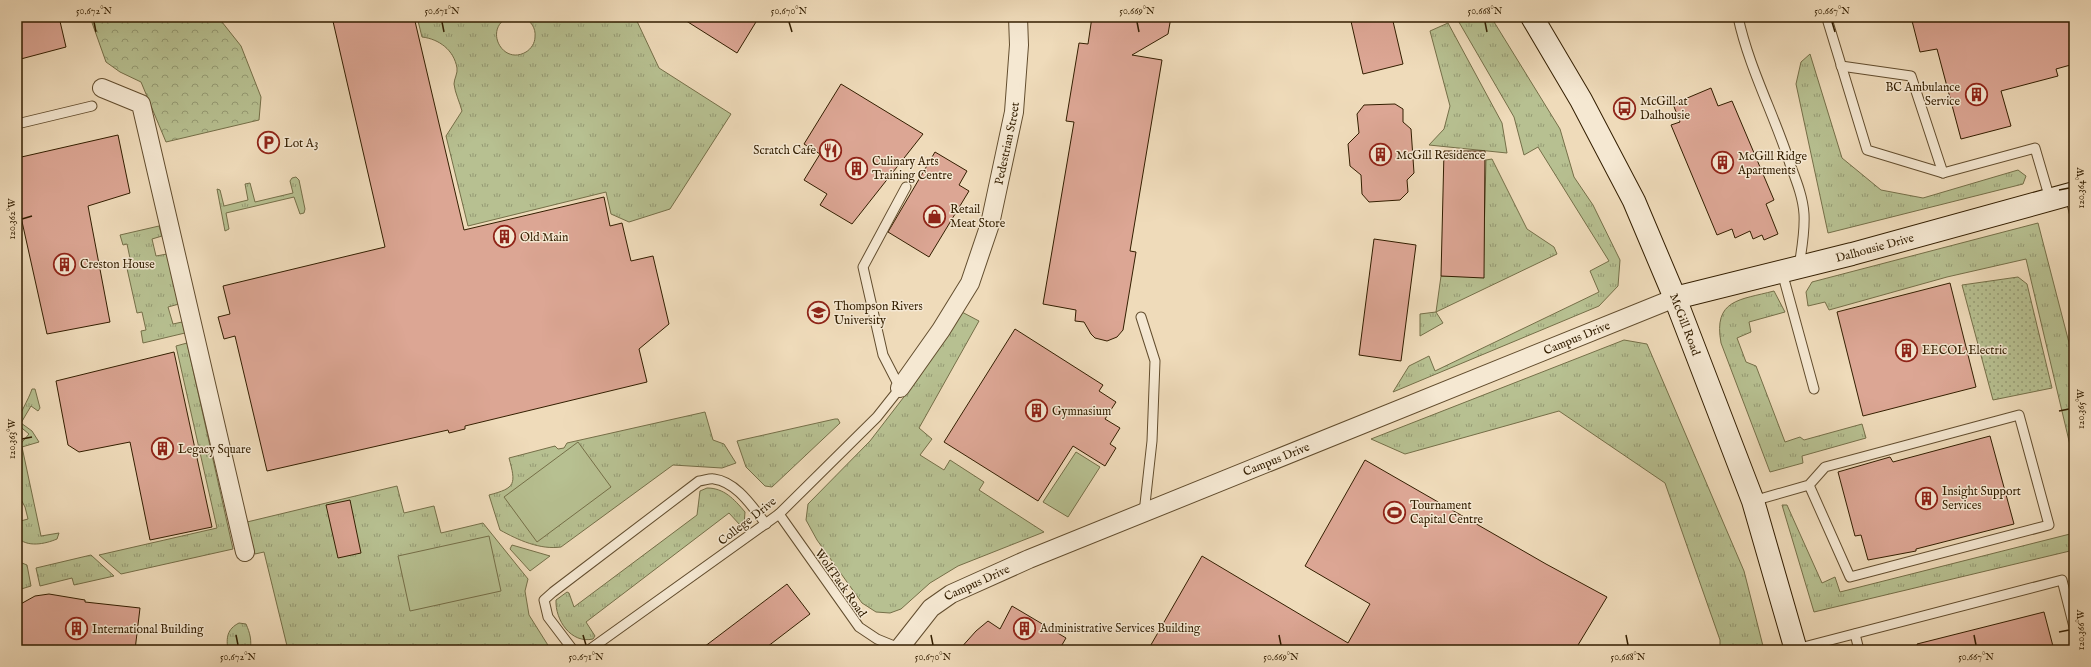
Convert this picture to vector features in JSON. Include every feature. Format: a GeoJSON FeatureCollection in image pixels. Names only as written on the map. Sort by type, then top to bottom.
{"type":"FeatureCollection","features":[{"type":"Feature","properties":{"kind":"main road","name":"McGill Road"},"geometry":{"type":"LineString","coordinates":[[1532,17],[1581,100],[1634,201],[1675,298],[1753,501],[1796,650]]}},
{"type":"Feature","properties":{"kind":"main road","name":"Dalhousie Drive"},"geometry":{"type":"LineString","coordinates":[[1675,298],[1790,270],[2050,199],[2073,200]]}},
{"type":"Feature","properties":{"kind":"street","name":"Pedestrian Street"},"geometry":{"type":"LineString","coordinates":[[900,388],[940,330],[970,282],[990,224],[1014,112],[1019,45],[1018,17]]}},
{"type":"Feature","properties":{"kind":"street"},"geometry":{"type":"LineString","coordinates":[[102,88],[141,104],[245,552]]}},
{"type":"Feature","properties":{"kind":"street","name":"Campus Drive"},"geometry":{"type":"LineString","coordinates":[[899,649],[931,608],[951,594],[1030,559],[1675,298]]}},
{"type":"Feature","properties":{"kind":"lane"},"geometry":{"type":"LineString","coordinates":[[1738,17],[1743,41],[1781,134],[1799,191],[1804,213],[1804,235],[1790,270],[1814,389]]}},
{"type":"Feature","properties":{"kind":"lane"},"geometry":{"type":"LineString","coordinates":[[1831,17],[1828,22],[1867,150],[1943,173],[2035,148],[2050,199]]}},
{"type":"Feature","properties":{"kind":"lane"},"geometry":{"type":"LineString","coordinates":[[1842,66],[1911,76],[1943,173]]}},
{"type":"Feature","properties":{"kind":"lane"},"geometry":{"type":"LineString","coordinates":[[17,124],[92,106]]}},
{"type":"Feature","properties":{"kind":"lane"},"geometry":{"type":"LineString","coordinates":[[900,388],[883,355],[863,268],[906,186]]}},
{"type":"Feature","properties":{"kind":"lane"},"geometry":{"type":"LineString","coordinates":[[1141,317],[1155,361],[1152,441],[1144,513]]}},
{"type":"Feature","properties":{"kind":"lane","name":"College Drive"},"geometry":{"type":"LineString","coordinates":[[589,650],[779,514],[877,417],[900,388]]}},
{"type":"Feature","properties":{"kind":"lane"},"geometry":{"type":"LineString","coordinates":[[1753,501],[1809,485],[1825,467],[2019,415],[2049,525],[1850,577],[1809,485]]}},
{"type":"Feature","properties":{"kind":"lane"},"geometry":{"type":"LineString","coordinates":[[573,650],[548,617],[544,600],[699,482],[714,479],[726,484],[740,494],[766,524]]}},
{"type":"Feature","properties":{"kind":"lane","name":"WolfPack Road"},"geometry":{"type":"LineString","coordinates":[[779,514],[859,628],[877,640],[899,649]]}},
{"type":"Feature","properties":{"kind":"lane"},"geometry":{"type":"LineString","coordinates":[[1796,650],[2062,580],[2074,627]]}},
{"type":"Feature","properties":{"kind":"lane"},"geometry":{"type":"LineString","coordinates":[[1855,634],[1859,650]]}},
{"type":"Feature","properties":{"kind":"green space"},"geometry":{"type":"Polygon","coordinates":[[[90,17],[218,17],[241,46],[261,97],[259,120],[166,142],[141,82],[120,72],[106,62],[90,17]]]}},
{"type":"Feature","properties":{"kind":"green space"},"geometry":{"type":"Polygon","coordinates":[[[417,17],[509,17],[501,22],[497,29],[497,37],[503,50],[510,54],[517,55],[530,49],[535,39],[535,31],[532,25],[523,17],[635,17],[659,68],[731,114],[670,209],[629,222],[611,214],[606,192],[468,226],[446,136],[462,111],[454,84],[457,68],[453,56],[445,46],[434,40],[422,37],[417,17]]]}},
{"type":"Feature","properties":{"kind":"green space"},"geometry":{"type":"Polygon","coordinates":[[[1456,17],[1491,17],[1560,129],[1574,177],[1593,205],[1620,260],[1618,286],[1599,306],[1393,392],[1409,366],[1429,356],[1435,371],[1599,292],[1590,271],[1609,261],[1538,147],[1524,155],[1514,117],[1456,17]]]}},
{"type":"Feature","properties":{"kind":"green space"},"geometry":{"type":"Polygon","coordinates":[[[1448,23],[1502,123],[1507,153],[1429,145],[1444,129],[1450,106],[1430,31],[1448,23]]]}},
{"type":"Feature","properties":{"kind":"green space"},"geometry":{"type":"Polygon","coordinates":[[[1810,54],[1842,158],[1881,190],[1923,198],[2018,170],[2026,176],[2023,184],[1828,233],[1796,84],[1801,62],[1810,54]]]}},
{"type":"Feature","properties":{"kind":"green space"},"geometry":{"type":"Polygon","coordinates":[[[1492,159],[1527,229],[1554,247],[1557,254],[1436,312],[1441,276],[1483,277],[1486,160],[1492,159]]]}},
{"type":"Feature","properties":{"kind":"green space"},"geometry":{"type":"Polygon","coordinates":[[[296,177],[299,180],[305,209],[304,213],[300,214],[294,197],[226,213],[229,229],[225,231],[217,189],[220,190],[224,206],[248,200],[245,184],[250,183],[255,202],[293,193],[290,181],[292,178],[296,177]]]}},
{"type":"Feature","properties":{"kind":"green space"},"geometry":{"type":"Polygon","coordinates":[[[2038,223],[2074,362],[2074,462],[2026,259],[1947,277],[1829,310],[1825,302],[1808,306],[1806,292],[1812,282],[2038,223]]]}},
{"type":"Feature","properties":{"kind":"green space"},"geometry":{"type":"Polygon","coordinates":[[[159,226],[162,236],[152,239],[156,256],[167,254],[179,304],[168,307],[173,324],[182,322],[185,333],[143,343],[141,331],[146,330],[142,312],[137,313],[126,264],[131,263],[127,244],[123,245],[120,235],[159,226]]]}},
{"type":"Feature","properties":{"kind":"green space"},"geometry":{"type":"Polygon","coordinates":[[[2018,277],[2027,284],[2052,388],[1993,400],[1962,285],[2018,277]]]}},
{"type":"Feature","properties":{"kind":"green space"},"geometry":{"type":"Polygon","coordinates":[[[1774,291],[1785,312],[1749,322],[1751,332],[1737,338],[1746,362],[1756,366],[1785,442],[1800,437],[1804,440],[1862,424],[1866,438],[1802,456],[1803,463],[1770,472],[1721,343],[1720,329],[1721,318],[1725,310],[1732,304],[1740,300],[1774,291]]]}},
{"type":"Feature","properties":{"kind":"green space"},"geometry":{"type":"Polygon","coordinates":[[[960,311],[979,321],[919,428],[932,439],[920,455],[944,470],[950,460],[984,482],[979,490],[1044,532],[958,566],[930,583],[901,609],[890,613],[876,612],[862,603],[817,540],[806,520],[808,504],[870,441],[920,376],[960,311]]]}},
{"type":"Feature","properties":{"kind":"green space"},"geometry":{"type":"Polygon","coordinates":[[[1436,312],[1443,323],[1420,336],[1420,314],[1436,312]]]}},
{"type":"Feature","properties":{"kind":"green space"},"geometry":{"type":"Polygon","coordinates":[[[1624,340],[1647,344],[1744,571],[1764,650],[1720,650],[1720,640],[1665,483],[1559,411],[1405,454],[1371,439],[1624,340]]]}},
{"type":"Feature","properties":{"kind":"green space"},"geometry":{"type":"Polygon","coordinates":[[[187,343],[233,549],[121,574],[99,555],[217,528],[176,346],[187,343]]]}},
{"type":"Feature","properties":{"kind":"green space"},"geometry":{"type":"Polygon","coordinates":[[[32,389],[35,389],[40,408],[38,411],[31,406],[21,423],[32,431],[39,442],[22,447],[41,536],[59,533],[57,539],[36,544],[26,543],[17,537],[17,522],[28,519],[25,507],[17,492],[17,448],[29,434],[17,424],[32,389]]]}},
{"type":"Feature","properties":{"kind":"green space"},"geometry":{"type":"Polygon","coordinates":[[[705,412],[713,440],[724,444],[736,463],[722,468],[673,465],[561,547],[553,548],[537,546],[522,541],[500,530],[489,495],[504,490],[512,484],[513,474],[509,458],[555,446],[558,449],[564,448],[567,443],[705,412]]]}},
{"type":"Feature","properties":{"kind":"green space"},"geometry":{"type":"Polygon","coordinates":[[[838,419],[840,423],[772,487],[765,486],[746,467],[737,441],[838,419]]]}},
{"type":"Feature","properties":{"kind":"green space"},"geometry":{"type":"Polygon","coordinates":[[[578,442],[611,487],[537,542],[504,497],[578,442]]]}},
{"type":"Feature","properties":{"kind":"green space"},"geometry":{"type":"Polygon","coordinates":[[[1076,452],[1100,467],[1068,517],[1043,502],[1076,452]]]}},
{"type":"Feature","properties":{"kind":"green space"},"geometry":{"type":"Polygon","coordinates":[[[397,486],[404,513],[434,506],[441,533],[483,523],[528,579],[525,591],[529,615],[551,650],[288,650],[264,552],[255,554],[247,522],[397,486]]]}},
{"type":"Feature","properties":{"kind":"green space"},"geometry":{"type":"Polygon","coordinates":[[[707,488],[713,488],[724,492],[737,503],[745,512],[744,525],[740,525],[729,513],[586,622],[595,636],[593,639],[585,640],[571,634],[561,622],[556,608],[556,600],[567,592],[569,593],[574,607],[697,515],[700,491],[707,488]]]}},
{"type":"Feature","properties":{"kind":"green space"},"geometry":{"type":"Polygon","coordinates":[[[1782,505],[1787,505],[1822,583],[1835,577],[1840,592],[2074,533],[2074,550],[1814,612],[1782,505]]]}},
{"type":"Feature","properties":{"kind":"green space"},"geometry":{"type":"Polygon","coordinates":[[[489,536],[501,591],[410,611],[398,556],[489,536]]]}},
{"type":"Feature","properties":{"kind":"green space"},"geometry":{"type":"Polygon","coordinates":[[[512,545],[550,556],[530,571],[510,549],[512,545]]]}},
{"type":"Feature","properties":{"kind":"green space"},"geometry":{"type":"Polygon","coordinates":[[[91,555],[114,576],[74,585],[72,578],[40,586],[36,568],[91,555]]]}},
{"type":"Feature","properties":{"kind":"green space"},"geometry":{"type":"Polygon","coordinates":[[[17,561],[27,565],[31,586],[18,590],[17,592],[17,561]]]}},
{"type":"Feature","properties":{"kind":"green space"},"geometry":{"type":"Polygon","coordinates":[[[239,623],[246,624],[251,640],[250,650],[228,650],[228,634],[235,625],[239,623]]]}},
{"type":"Feature","properties":{"kind":"building"},"geometry":{"type":"Polygon","coordinates":[[[17,17],[59,17],[66,47],[17,60],[17,17]]]}},
{"type":"Feature","properties":{"kind":"building","name":"Old Main"},"geometry":{"type":"Polygon","coordinates":[[[332,17],[414,17],[464,230],[604,197],[610,226],[622,223],[631,261],[653,256],[669,324],[639,349],[647,382],[465,426],[465,429],[449,433],[448,430],[267,471],[235,336],[224,339],[218,317],[230,314],[223,286],[385,247],[332,17]]]}},
{"type":"Feature","properties":{"kind":"building"},"geometry":{"type":"Polygon","coordinates":[[[680,17],[759,17],[737,53],[680,17]]]}},
{"type":"Feature","properties":{"kind":"building"},"geometry":{"type":"Polygon","coordinates":[[[1092,17],[1171,17],[1168,34],[1132,55],[1162,60],[1130,251],[1136,252],[1123,330],[1117,337],[1107,341],[1095,338],[1084,322],[1075,321],[1076,310],[1043,304],[1074,122],[1066,121],[1079,43],[1088,44],[1092,17]]]}},
{"type":"Feature","properties":{"kind":"building"},"geometry":{"type":"Polygon","coordinates":[[[1350,17],[1392,17],[1403,64],[1363,74],[1350,17]]]}},
{"type":"Feature","properties":{"kind":"building"},"geometry":{"type":"Polygon","coordinates":[[[1911,17],[2074,17],[2074,64],[2056,69],[2058,76],[2001,91],[2011,126],[1961,139],[1937,49],[1920,52],[1911,17]]]}},
{"type":"Feature","properties":{"kind":"building","name":"Culinary Arts Training Centre"},"geometry":{"type":"Polygon","coordinates":[[[841,84],[923,134],[852,224],[820,205],[827,194],[804,180],[820,154],[804,144],[841,84]]]}},
{"type":"Feature","properties":{"kind":"building","name":"McGill Ridge Apartments"},"geometry":{"type":"Polygon","coordinates":[[[1711,88],[1718,106],[1732,101],[1774,200],[1766,204],[1778,234],[1764,240],[1762,235],[1753,239],[1750,231],[1735,238],[1732,229],[1717,235],[1671,125],[1680,122],[1673,104],[1711,88]]]}},
{"type":"Feature","properties":{"kind":"building","name":"McGill Residence"},"geometry":{"type":"Polygon","coordinates":[[[1395,104],[1403,109],[1403,122],[1411,129],[1414,173],[1407,180],[1408,192],[1400,200],[1369,202],[1362,194],[1361,175],[1350,166],[1348,144],[1359,133],[1357,114],[1364,105],[1395,104]]]}},
{"type":"Feature","properties":{"kind":"building","name":"Creston House"},"geometry":{"type":"Polygon","coordinates":[[[118,135],[130,193],[88,206],[110,322],[47,334],[17,199],[17,158],[118,135]]]}},
{"type":"Feature","properties":{"kind":"building"},"geometry":{"type":"Polygon","coordinates":[[[1444,151],[1485,151],[1484,278],[1441,276],[1444,151]]]}},
{"type":"Feature","properties":{"kind":"building"},"geometry":{"type":"Polygon","coordinates":[[[935,152],[967,171],[959,185],[969,191],[929,257],[888,232],[935,152]]]}},
{"type":"Feature","properties":{"kind":"building"},"geometry":{"type":"Polygon","coordinates":[[[1374,239],[1416,245],[1401,361],[1359,355],[1374,239]]]}},
{"type":"Feature","properties":{"kind":"building","name":"EECOL Electric"},"geometry":{"type":"Polygon","coordinates":[[[1950,283],[1976,387],[1863,416],[1837,312],[1950,283]]]}},
{"type":"Feature","properties":{"kind":"building","name":"Gymnasium"},"geometry":{"type":"Polygon","coordinates":[[[1015,329],[1103,385],[1099,391],[1116,402],[1105,419],[1120,428],[1110,444],[1116,448],[1105,466],[1073,446],[1038,501],[944,442],[1015,329]]]}},
{"type":"Feature","properties":{"kind":"building","name":"Legacy Square"},"geometry":{"type":"Polygon","coordinates":[[[174,352],[212,527],[150,540],[130,442],[79,452],[68,445],[56,381],[174,352]]]}},
{"type":"Feature","properties":{"kind":"building","name":"Insight Support Services"},"geometry":{"type":"Polygon","coordinates":[[[1990,436],[2014,524],[1916,549],[1916,551],[1868,560],[1861,535],[1855,536],[1838,472],[1890,457],[1893,462],[1990,436]]]}},
{"type":"Feature","properties":{"kind":"building","name":"Tournament Capital Centre"},"geometry":{"type":"Polygon","coordinates":[[[1365,460],[1546,564],[1607,597],[1575,650],[1148,650],[1202,556],[1348,643],[1370,604],[1305,566],[1365,460]]]}},
{"type":"Feature","properties":{"kind":"building"},"geometry":{"type":"Polygon","coordinates":[[[350,500],[361,553],[338,558],[326,505],[350,500]]]}},
{"type":"Feature","properties":{"kind":"building"},"geometry":{"type":"Polygon","coordinates":[[[787,584],[810,614],[763,650],[700,650],[787,584]]]}},
{"type":"Feature","properties":{"kind":"building","name":"International Building"},"geometry":{"type":"Polygon","coordinates":[[[49,594],[85,600],[85,602],[140,608],[135,650],[17,650],[17,606],[35,596],[49,594]]]}},
{"type":"Feature","properties":{"kind":"building","name":"Administrative Services Building"},"geometry":{"type":"Polygon","coordinates":[[[1012,606],[1066,638],[1059,650],[959,650],[976,631],[988,621],[1000,629],[1012,606]]]}},
{"type":"Feature","properties":{"kind":"building"},"geometry":{"type":"Polygon","coordinates":[[[2044,612],[2054,650],[1918,650],[1917,644],[2044,612]]]}},
{"type":"Feature","properties":{"kind":"place","name":"BC Ambulance Service"},"geometry":{"type":"Point","coordinates":[1976,94]}},
{"type":"Feature","properties":{"kind":"place","name":"McGill at Dalhousie"},"geometry":{"type":"Point","coordinates":[1624,108]}},
{"type":"Feature","properties":{"kind":"place","name":"Lot A3"},"geometry":{"type":"Point","coordinates":[268,143]}},
{"type":"Feature","properties":{"kind":"place","name":"Scratch Cafe"},"geometry":{"type":"Point","coordinates":[831,150]}},
{"type":"Feature","properties":{"kind":"place","name":"McGill Residence"},"geometry":{"type":"Point","coordinates":[1381,155]}},
{"type":"Feature","properties":{"kind":"place","name":"McGill Ridge Apartments"},"geometry":{"type":"Point","coordinates":[1722,163]}},
{"type":"Feature","properties":{"kind":"place","name":"Culinary Arts Training Centre"},"geometry":{"type":"Point","coordinates":[857,168]}},
{"type":"Feature","properties":{"kind":"place","name":"Retail Meat Store"},"geometry":{"type":"Point","coordinates":[935,216]}},
{"type":"Feature","properties":{"kind":"place","name":"Old Main"},"geometry":{"type":"Point","coordinates":[504,237]}},
{"type":"Feature","properties":{"kind":"place","name":"Creston House"},"geometry":{"type":"Point","coordinates":[65,264]}},
{"type":"Feature","properties":{"kind":"place","name":"Thompson Rivers University"},"geometry":{"type":"Point","coordinates":[818,313]}},
{"type":"Feature","properties":{"kind":"place","name":"EECOL Electric"},"geometry":{"type":"Point","coordinates":[1907,350]}},
{"type":"Feature","properties":{"kind":"place","name":"Gymnasium"},"geometry":{"type":"Point","coordinates":[1037,411]}},
{"type":"Feature","properties":{"kind":"place","name":"Legacy Square"},"geometry":{"type":"Point","coordinates":[163,449]}},
{"type":"Feature","properties":{"kind":"place","name":"Insight Support Services"},"geometry":{"type":"Point","coordinates":[1926,498]}},
{"type":"Feature","properties":{"kind":"place","name":"Tournament Capital Centre"},"geometry":{"type":"Point","coordinates":[1395,512]}},
{"type":"Feature","properties":{"kind":"place","name":"Administrative Services Building"},"geometry":{"type":"Point","coordinates":[1025,628]}},
{"type":"Feature","properties":{"kind":"place","name":"International Building"},"geometry":{"type":"Point","coordinates":[77,629]}}]}
